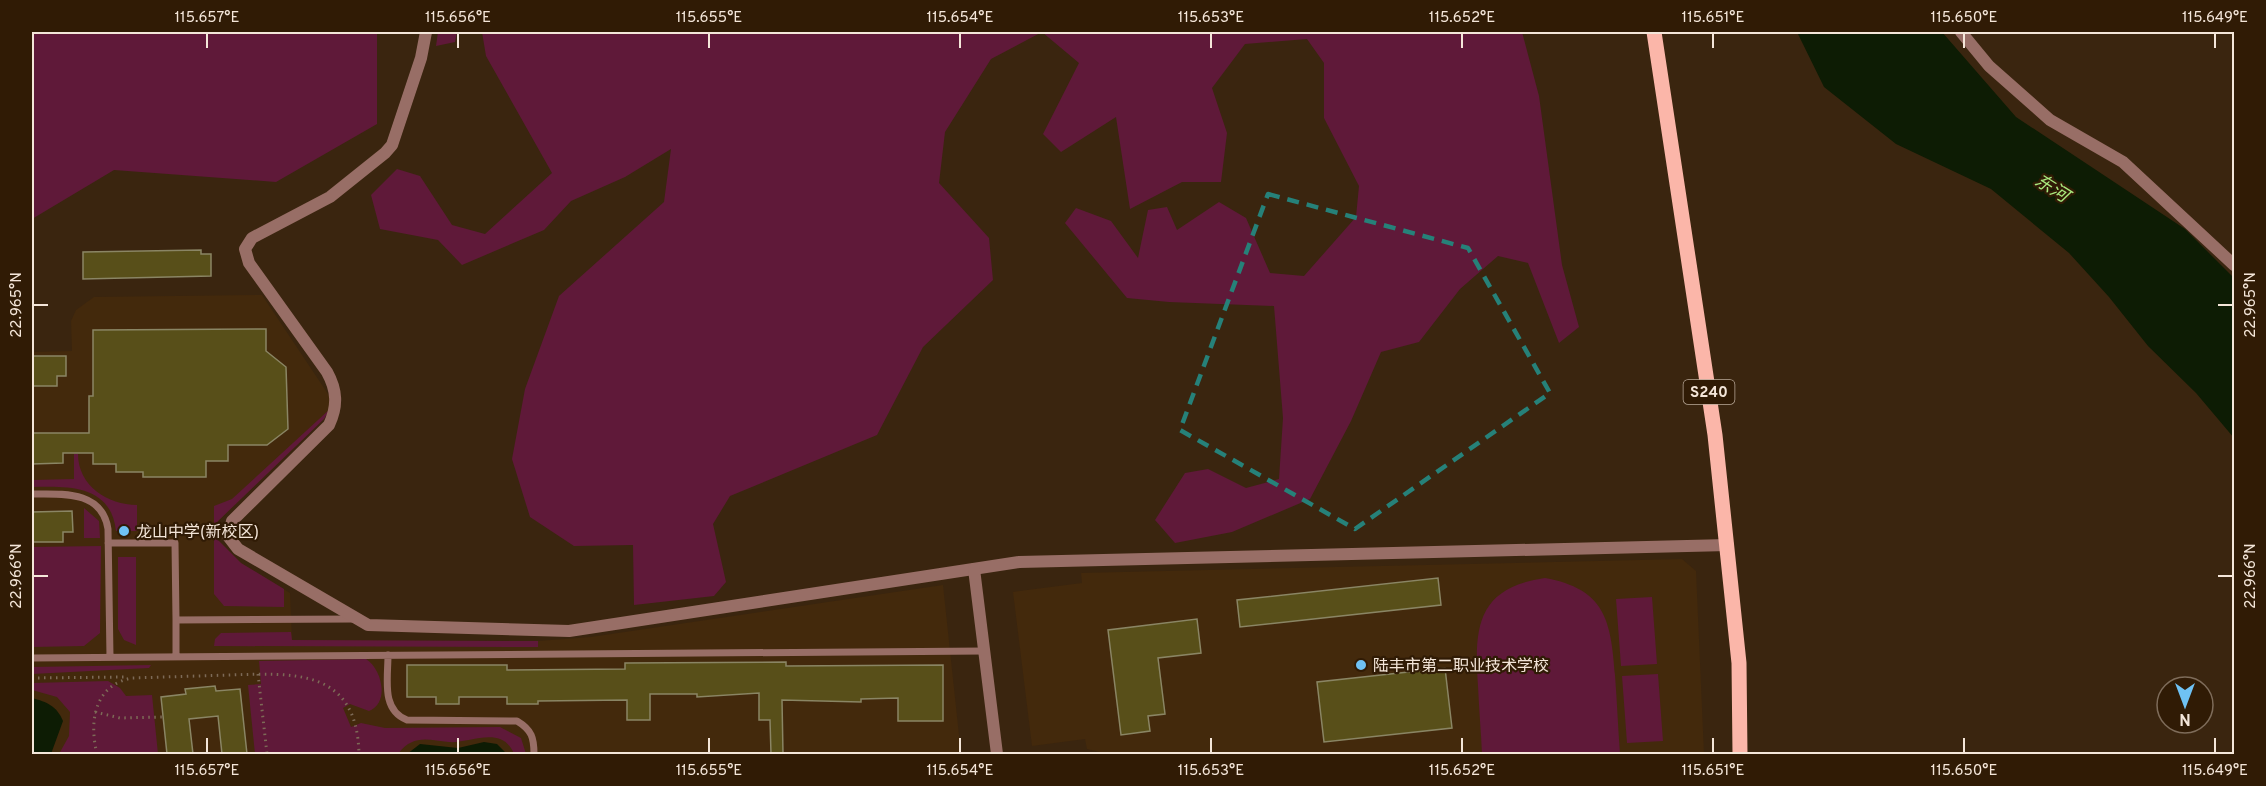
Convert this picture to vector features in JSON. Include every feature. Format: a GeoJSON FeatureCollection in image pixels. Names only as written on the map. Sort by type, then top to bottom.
{"type":"FeatureCollection","features":[{"type":"Feature","properties":{"kind":"main road","name":"S240"},"geometry":{"type":"LineString","coordinates":[[1654,32],[1715,435],[1739,663],[1740,754]]}},
{"type":"Feature","properties":{"kind":"street"},"geometry":{"type":"LineString","coordinates":[[426,32],[421,58],[395,134],[385,153],[330,197],[252,238],[245,249],[249,263],[327,372],[335,391],[336,408],[329,425],[232,521],[228,536],[238,549],[368,626],[569,631],[1019,562],[1728,545]]}},
{"type":"Feature","properties":{"kind":"street"},"geometry":{"type":"LineString","coordinates":[[1961,32],[1989,66],[2050,120],[2123,162],[2235,265]]}},
{"type":"Feature","properties":{"kind":"street"},"geometry":{"type":"LineString","coordinates":[[974,569],[996,754]]}},
{"type":"Feature","properties":{"kind":"lane"},"geometry":{"type":"LineString","coordinates":[[32,495],[74,495],[87,499],[104,517],[108,543],[110,657]]}},
{"type":"Feature","properties":{"kind":"lane"},"geometry":{"type":"LineString","coordinates":[[108,543],[175,543],[176,657]]}},
{"type":"Feature","properties":{"kind":"lane"},"geometry":{"type":"LineString","coordinates":[[176,620],[357,619]]}},
{"type":"Feature","properties":{"kind":"lane"},"geometry":{"type":"LineString","coordinates":[[32,658],[984,651]]}},
{"type":"Feature","properties":{"kind":"lane"},"geometry":{"type":"LineString","coordinates":[[388,655],[390,704],[399,717],[408,720],[517,722],[531,731],[534,740],[534,754]]}},
{"type":"Feature","properties":{"kind":"path"},"geometry":{"type":"LineString","coordinates":[[258,674],[267,754]]}},
{"type":"Feature","properties":{"kind":"path"},"geometry":{"type":"LineString","coordinates":[[32,678],[299,674],[312,678],[334,692],[349,710],[356,726],[359,754]]}},
{"type":"Feature","properties":{"kind":"path"},"geometry":{"type":"LineString","coordinates":[[97,754],[94,731],[97,705],[116,682],[132,678]]}},
{"type":"Feature","properties":{"kind":"path"},"geometry":{"type":"LineString","coordinates":[[95,712],[120,718],[163,717]]}},
{"type":"Feature","properties":{"kind":"highlighted area"},"geometry":{"type":"Polygon","coordinates":[[[1268,194],[1468,248],[1550,393],[1355,529],[1180,430],[1268,194]]]}},
{"type":"Feature","properties":{"kind":"shaded area"},"geometry":{"type":"Polygon","coordinates":[[[32,32],[377,32],[377,124],[276,182],[114,170],[32,219],[32,32]]]}},
{"type":"Feature","properties":{"kind":"shaded area"},"geometry":{"type":"Polygon","coordinates":[[[438,32],[457,32],[455,42],[436,46],[438,32]]]}},
{"type":"Feature","properties":{"kind":"shaded area"},"geometry":{"type":"Polygon","coordinates":[[[482,32],[1042,32],[991,59],[945,132],[939,183],[989,238],[993,280],[923,347],[877,435],[730,496],[713,524],[726,582],[714,596],[634,605],[633,545],[574,546],[530,517],[512,459],[525,389],[559,296],[664,202],[671,149],[625,177],[571,201],[544,230],[462,265],[438,240],[380,229],[371,195],[397,169],[420,176],[452,225],[485,234],[552,173],[486,56],[482,32]]]}},
{"type":"Feature","properties":{"kind":"shaded area"},"geometry":{"type":"Polygon","coordinates":[[[1042,32],[1522,32],[1539,96],[1562,265],[1579,327],[1559,343],[1528,263],[1498,256],[1460,289],[1419,342],[1381,352],[1351,421],[1310,499],[1232,532],[1175,543],[1155,520],[1185,473],[1208,469],[1246,488],[1279,479],[1283,418],[1274,306],[1127,298],[1065,223],[1076,208],[1111,221],[1138,258],[1148,210],[1167,207],[1177,230],[1219,202],[1246,218],[1270,273],[1304,276],[1356,217],[1359,186],[1324,118],[1324,63],[1307,39],[1245,44],[1212,88],[1227,133],[1221,182],[1182,182],[1130,209],[1116,117],[1061,152],[1043,134],[1079,63],[1042,32]]]}},
{"type":"Feature","properties":{"kind":"shaded area","name":"龙山中学(新校区)"},"geometry":{"type":"Polygon","coordinates":[[[262,295],[330,397],[330,409],[324,419],[216,523],[217,539],[241,563],[290,593],[292,640],[538,641],[591,637],[943,585],[961,754],[32,754],[32,352],[72,351],[71,321],[76,310],[94,297],[262,295]]]}},
{"type":"Feature","properties":{"kind":"shaded area"},"geometry":{"type":"Polygon","coordinates":[[[330,409],[324,419],[216,523],[217,539],[241,563],[284,589],[284,607],[224,606],[214,594],[214,506],[232,499],[330,409]]]}},
{"type":"Feature","properties":{"kind":"shaded area"},"geometry":{"type":"Polygon","coordinates":[[[74,454],[78,454],[83,475],[97,492],[116,502],[137,505],[137,531],[116,531],[106,504],[85,491],[73,488],[32,487],[32,480],[74,479],[74,454]]]}},
{"type":"Feature","properties":{"kind":"shaded area"},"geometry":{"type":"Polygon","coordinates":[[[84,508],[99,521],[100,538],[84,538],[84,508]]]}},
{"type":"Feature","properties":{"kind":"shaded area"},"geometry":{"type":"Polygon","coordinates":[[[101,546],[100,633],[84,646],[32,647],[32,547],[101,546]]]}},
{"type":"Feature","properties":{"kind":"shaded area"},"geometry":{"type":"Polygon","coordinates":[[[118,557],[136,557],[136,645],[124,640],[118,629],[118,557]]]}},
{"type":"Feature","properties":{"kind":"shaded area","name":"陆丰市第二职业技术学校"},"geometry":{"type":"Polygon","coordinates":[[[1682,559],[1696,571],[1704,754],[1108,754],[1087,749],[1085,739],[1032,746],[1013,592],[1082,583],[1081,573],[1682,559]]]}},
{"type":"Feature","properties":{"kind":"shaded area"},"geometry":{"type":"Polygon","coordinates":[[[1545,578],[1581,590],[1601,610],[1607,623],[1613,655],[1620,754],[1482,754],[1477,646],[1484,614],[1493,601],[1505,591],[1522,583],[1545,578]]]}},
{"type":"Feature","properties":{"kind":"shaded area"},"geometry":{"type":"Polygon","coordinates":[[[1652,597],[1657,664],[1621,666],[1616,599],[1652,597]]]}},
{"type":"Feature","properties":{"kind":"shaded area"},"geometry":{"type":"Polygon","coordinates":[[[291,632],[292,640],[538,641],[538,647],[214,646],[215,639],[221,633],[291,632]]]}},
{"type":"Feature","properties":{"kind":"shaded area"},"geometry":{"type":"Polygon","coordinates":[[[366,659],[372,664],[380,678],[380,701],[369,711],[350,704],[343,708],[351,727],[361,723],[385,728],[500,727],[521,738],[526,754],[514,754],[509,745],[502,740],[485,738],[457,742],[415,741],[409,743],[398,754],[255,754],[248,685],[261,684],[259,661],[366,659]]]}},
{"type":"Feature","properties":{"kind":"shaded area"},"geometry":{"type":"Polygon","coordinates":[[[151,665],[149,668],[32,674],[32,667],[151,665]]]}},
{"type":"Feature","properties":{"kind":"shaded area"},"geometry":{"type":"Polygon","coordinates":[[[1658,674],[1663,741],[1627,743],[1622,676],[1658,674]]]}},
{"type":"Feature","properties":{"kind":"shaded area"},"geometry":{"type":"Polygon","coordinates":[[[108,681],[120,688],[126,696],[152,695],[158,754],[59,754],[69,736],[70,712],[57,697],[32,690],[32,683],[108,681]]]}},
{"type":"Feature","properties":{"kind":"water","name":"东河"},"geometry":{"type":"Polygon","coordinates":[[[1797,32],[1942,32],[2016,117],[2185,229],[2234,278],[2234,438],[2196,393],[2148,346],[2109,297],[2069,253],[1991,189],[1896,144],[1824,87],[1797,32]]]}},
{"type":"Feature","properties":{"kind":"water"},"geometry":{"type":"Polygon","coordinates":[[[32,698],[51,705],[63,721],[51,754],[32,754],[32,698]]]}},
{"type":"Feature","properties":{"kind":"water"},"geometry":{"type":"Polygon","coordinates":[[[484,742],[497,744],[507,754],[407,754],[420,744],[458,748],[484,742]]]}},
{"type":"Feature","properties":{"kind":"building"},"geometry":{"type":"Polygon","coordinates":[[[201,250],[201,254],[211,254],[211,276],[83,279],[83,252],[201,250]]]}},
{"type":"Feature","properties":{"kind":"building"},"geometry":{"type":"Polygon","coordinates":[[[266,329],[266,351],[286,367],[288,429],[267,445],[228,445],[228,461],[206,461],[206,477],[143,477],[143,472],[116,472],[116,464],[93,464],[93,453],[63,453],[63,463],[32,464],[32,433],[89,433],[89,396],[93,396],[93,330],[266,329]]]}},
{"type":"Feature","properties":{"kind":"building"},"geometry":{"type":"Polygon","coordinates":[[[32,356],[66,356],[66,376],[57,376],[57,386],[32,386],[32,356]]]}},
{"type":"Feature","properties":{"kind":"building"},"geometry":{"type":"Polygon","coordinates":[[[72,511],[73,532],[63,532],[63,542],[32,542],[32,512],[72,511]]]}},
{"type":"Feature","properties":{"kind":"building"},"geometry":{"type":"Polygon","coordinates":[[[1438,578],[1441,605],[1240,627],[1237,600],[1438,578]]]}},
{"type":"Feature","properties":{"kind":"building"},"geometry":{"type":"Polygon","coordinates":[[[1197,619],[1201,653],[1158,658],[1165,714],[1148,716],[1150,731],[1121,735],[1108,630],[1197,619]]]}},
{"type":"Feature","properties":{"kind":"building"},"geometry":{"type":"Polygon","coordinates":[[[786,662],[786,666],[943,665],[943,721],[898,721],[898,698],[861,699],[861,702],[782,700],[783,754],[771,754],[770,720],[759,720],[759,693],[697,697],[697,694],[650,694],[650,720],[627,720],[627,700],[538,701],[538,704],[507,704],[507,697],[459,697],[459,704],[436,704],[436,697],[407,697],[407,665],[507,665],[507,670],[625,669],[625,663],[786,662]]]}},
{"type":"Feature","properties":{"kind":"building"},"geometry":{"type":"Polygon","coordinates":[[[1445,668],[1452,728],[1324,742],[1317,682],[1445,668]]]}},
{"type":"Feature","properties":{"kind":"building"},"geometry":{"type":"Polygon","coordinates":[[[215,686],[216,691],[240,689],[247,754],[222,754],[218,716],[189,719],[193,754],[167,754],[161,697],[186,694],[185,689],[215,686]]]}},
{"type":"Feature","properties":{"kind":"place","name":"龙山中学(新校区)"},"geometry":{"type":"Point","coordinates":[124,531]}},
{"type":"Feature","properties":{"kind":"place","name":"陆丰市第二职业技术学校"},"geometry":{"type":"Point","coordinates":[1361,665]}}]}
